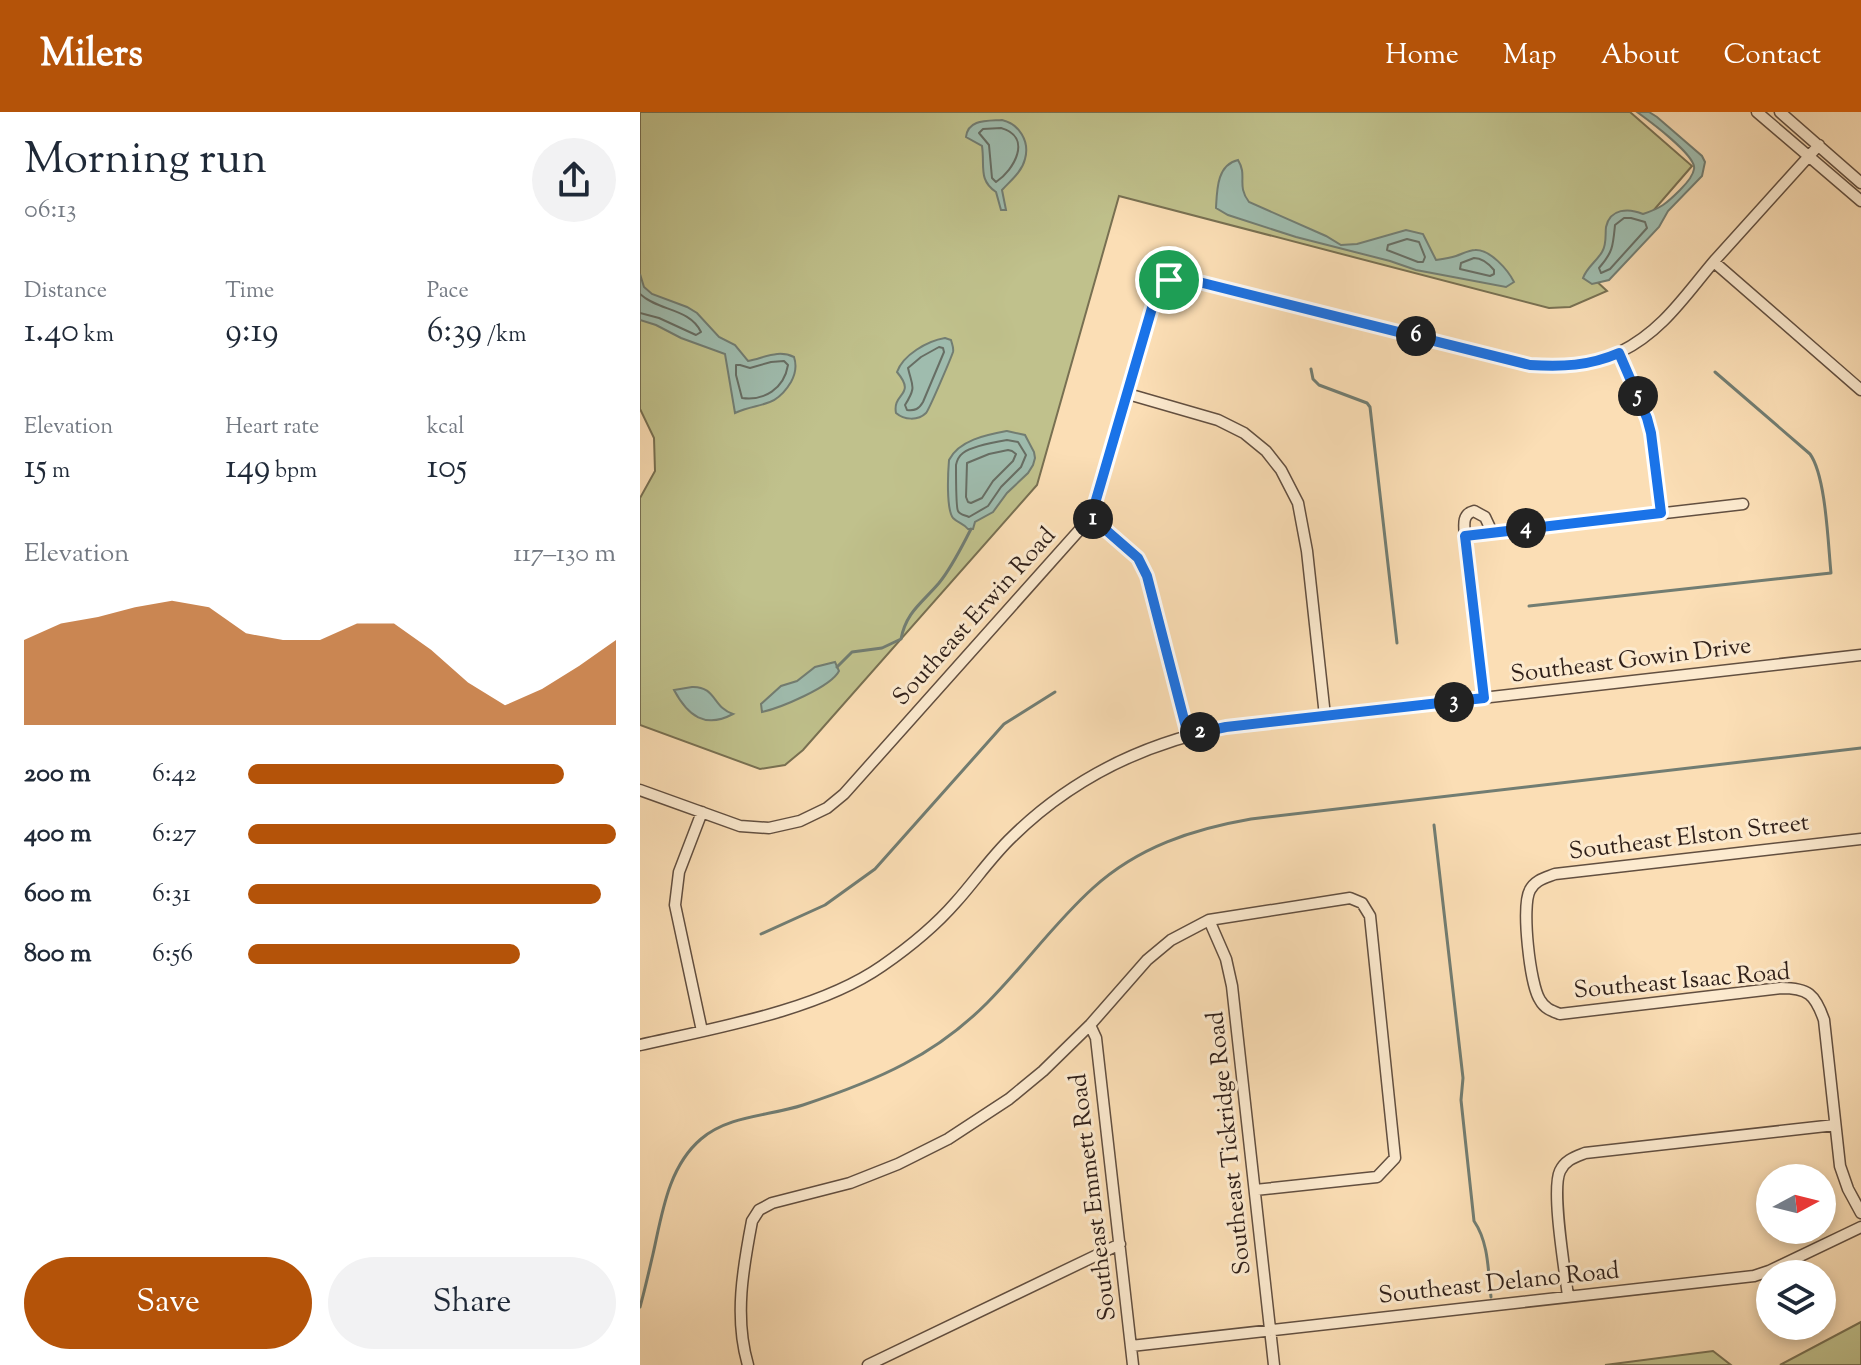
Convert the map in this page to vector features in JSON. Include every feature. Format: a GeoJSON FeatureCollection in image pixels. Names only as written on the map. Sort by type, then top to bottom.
{"type":"FeatureCollection","features":[{"type":"Feature","properties":{"kind":"street"},"geometry":{"type":"LineString","coordinates":[[1757,112],[1861,201]]}},
{"type":"Feature","properties":{"kind":"street"},"geometry":{"type":"LineString","coordinates":[[1780,112],[1861,183]]}},
{"type":"Feature","properties":{"kind":"street","name":"Southeast Erwin Road"},"geometry":{"type":"LineString","coordinates":[[640,790],[740,826],[769,828],[800,821],[827,808],[844,794],[1091,517],[1159,284],[1179,277],[1530,365],[1564,367],[1600,361],[1641,341],[1660,327],[1819,145]]}},
{"type":"Feature","properties":{"kind":"street"},"geometry":{"type":"LineString","coordinates":[[1714,262],[1861,390]]}},
{"type":"Feature","properties":{"kind":"street"},"geometry":{"type":"LineString","coordinates":[[1619,353],[1651,433],[1661,513]]}},
{"type":"Feature","properties":{"kind":"street"},"geometry":{"type":"LineString","coordinates":[[1128,394],[1218,420],[1244,433],[1266,451],[1281,470],[1298,503],[1307,551],[1325,716]]}},
{"type":"Feature","properties":{"kind":"street"},"geometry":{"type":"LineString","coordinates":[[1465,536],[1743,504]]}},
{"type":"Feature","properties":{"kind":"street"},"geometry":{"type":"LineString","coordinates":[[1484,698],[1465,518],[1474,511],[1485,517],[1492,532]]}},
{"type":"Feature","properties":{"kind":"street"},"geometry":{"type":"LineString","coordinates":[[1091,517],[1138,558],[1147,576],[1188,735]]}},
{"type":"Feature","properties":{"kind":"street","name":"Southeast Gowin Drive"},"geometry":{"type":"LineString","coordinates":[[640,1045],[785,1010],[836,991],[881,967],[955,903],[1010,839],[1040,810],[1081,782],[1126,758],[1188,735],[1226,727],[1861,655]]}},
{"type":"Feature","properties":{"kind":"street"},"geometry":{"type":"LineString","coordinates":[[702,812],[679,872],[675,905],[702,1031]]}},
{"type":"Feature","properties":{"kind":"street","name":"Southeast Elston Street"},"geometry":{"type":"LineString","coordinates":[[1529,891],[1537,881],[1555,874],[1861,839]]}},
{"type":"Feature","properties":{"kind":"street","name":"Southeast Isaac Road"},"geometry":{"type":"LineString","coordinates":[[1529,891],[1525,911],[1534,985],[1539,1000],[1548,1009],[1560,1014],[1781,988],[1809,992],[1824,1020],[1840,1166],[1861,1213]]}},
{"type":"Feature","properties":{"kind":"street"},"geometry":{"type":"LineString","coordinates":[[748,1365],[741,1334],[740,1306],[752,1221],[759,1210],[772,1203],[850,1183],[948,1139],[1009,1099],[1043,1071],[1090,1025],[1147,960],[1171,940],[1209,920],[1350,898],[1362,903],[1370,916],[1395,1158],[1377,1177],[1255,1190]]}},
{"type":"Feature","properties":{"kind":"street","name":"Southeast Tickridge Road"},"geometry":{"type":"LineString","coordinates":[[1209,920],[1226,959],[1232,986],[1274,1365]]}},
{"type":"Feature","properties":{"kind":"street","name":"Southeast Emmett Road"},"geometry":{"type":"LineString","coordinates":[[1090,1025],[1096,1038],[1133,1365]]}},
{"type":"Feature","properties":{"kind":"street"},"geometry":{"type":"LineString","coordinates":[[1568,1296],[1556,1192],[1559,1172],[1568,1160],[1585,1153],[1835,1125]]}},
{"type":"Feature","properties":{"kind":"street","name":"Southeast Delano Road"},"geometry":{"type":"LineString","coordinates":[[1131,1346],[1754,1276],[1861,1227]]}},
{"type":"Feature","properties":{"kind":"street"},"geometry":{"type":"LineString","coordinates":[[868,1365],[1120,1244]]}},
{"type":"Feature","properties":{"kind":"green space"},"geometry":{"type":"Polygon","coordinates":[[[640,112],[1630,112],[1692,166],[1594,279],[1607,291],[1570,307],[1549,308],[1119,196],[1037,485],[803,750],[785,765],[760,769],[640,725],[640,498],[655,471],[654,438],[640,409],[640,112]]]}},
{"type":"Feature","properties":{"kind":"green space"},"geometry":{"type":"Polygon","coordinates":[[[1861,1322],[1861,1365],[1780,1365],[1827,1340],[1836,1340],[1836,1335],[1861,1322]]]}},
{"type":"Feature","properties":{"kind":"green space"},"geometry":{"type":"Polygon","coordinates":[[[1713,1351],[1731,1365],[1605,1365],[1713,1351]]]}},
{"type":"Feature","properties":{"kind":"water"},"geometry":{"type":"Polygon","coordinates":[[[1637,112],[1649,112],[1657,117],[1702,156],[1705,162],[1702,176],[1609,280],[1592,284],[1583,278],[1604,249],[1606,227],[1612,216],[1626,210],[1643,214],[1659,207],[1682,188],[1694,169],[1680,147],[1637,112]]]}},
{"type":"Feature","properties":{"kind":"water"},"geometry":{"type":"Polygon","coordinates":[[[1002,120],[1018,129],[1026,146],[1021,168],[1002,190],[1006,210],[1001,210],[996,192],[984,177],[982,146],[966,137],[974,124],[1002,120]]]}},
{"type":"Feature","properties":{"kind":"water"},"geometry":{"type":"Polygon","coordinates":[[[1238,160],[1243,191],[1249,202],[1341,245],[1357,244],[1406,230],[1423,234],[1436,260],[1473,250],[1487,253],[1503,266],[1514,282],[1506,287],[1416,270],[1228,215],[1216,208],[1218,186],[1222,172],[1238,160]]]}},
{"type":"Feature","properties":{"kind":"water"},"geometry":{"type":"Polygon","coordinates":[[[640,274],[644,287],[652,294],[697,313],[719,337],[735,345],[748,361],[777,354],[794,357],[795,373],[785,391],[773,401],[735,413],[725,354],[640,320],[640,274]]]}},
{"type":"Feature","properties":{"kind":"water"},"geometry":{"type":"Polygon","coordinates":[[[945,338],[951,340],[953,352],[928,410],[923,416],[915,418],[899,415],[896,413],[897,401],[905,386],[897,372],[900,366],[916,350],[945,338]]]}},
{"type":"Feature","properties":{"kind":"water"},"geometry":{"type":"Polygon","coordinates":[[[1007,431],[1025,435],[1034,452],[1033,465],[993,512],[975,522],[973,529],[968,529],[953,518],[949,507],[949,460],[966,443],[1007,431]]]}},
{"type":"Feature","properties":{"kind":"water"},"geometry":{"type":"Polygon","coordinates":[[[835,662],[839,671],[826,684],[762,712],[761,704],[781,686],[797,681],[815,667],[835,662]]]}},
{"type":"Feature","properties":{"kind":"water"},"geometry":{"type":"Polygon","coordinates":[[[692,687],[706,690],[726,711],[733,714],[706,720],[691,713],[674,690],[692,687]]]}},
{"type":"Feature","properties":{"kind":"waterway"},"geometry":{"type":"LineString","coordinates":[[1311,369],[1313,379],[1319,385],[1367,403],[1370,407],[1397,643]]}},
{"type":"Feature","properties":{"kind":"waterway"},"geometry":{"type":"LineString","coordinates":[[1529,606],[1831,573],[1823,494],[1810,454],[1715,372]]}},
{"type":"Feature","properties":{"kind":"waterway"},"geometry":{"type":"LineString","coordinates":[[837,667],[852,652],[882,648],[901,639],[911,615],[944,577],[971,529]]}},
{"type":"Feature","properties":{"kind":"waterway"},"geometry":{"type":"LineString","coordinates":[[761,934],[825,905],[875,869],[1004,724],[1055,692]]}},
{"type":"Feature","properties":{"kind":"waterway"},"geometry":{"type":"LineString","coordinates":[[640,1307],[668,1192],[681,1163],[701,1139],[724,1125],[790,1109],[855,1086],[926,1052],[987,1003],[1093,888],[1147,851],[1187,834],[1251,819],[1861,748]]}},
{"type":"Feature","properties":{"kind":"waterway"},"geometry":{"type":"LineString","coordinates":[[1434,825],[1463,1078],[1461,1100],[1474,1221],[1485,1248],[1491,1297]]}},
{"type":"Feature","properties":{"kind":"route"},"geometry":{"type":"LineString","coordinates":[[1185,277],[1530,365],[1564,367],[1600,361],[1619,353],[1651,433],[1661,513],[1465,536],[1484,698],[1226,727],[1188,735],[1147,576],[1138,558],[1091,517],[1158,287],[1169,280],[1185,277]]}}]}
